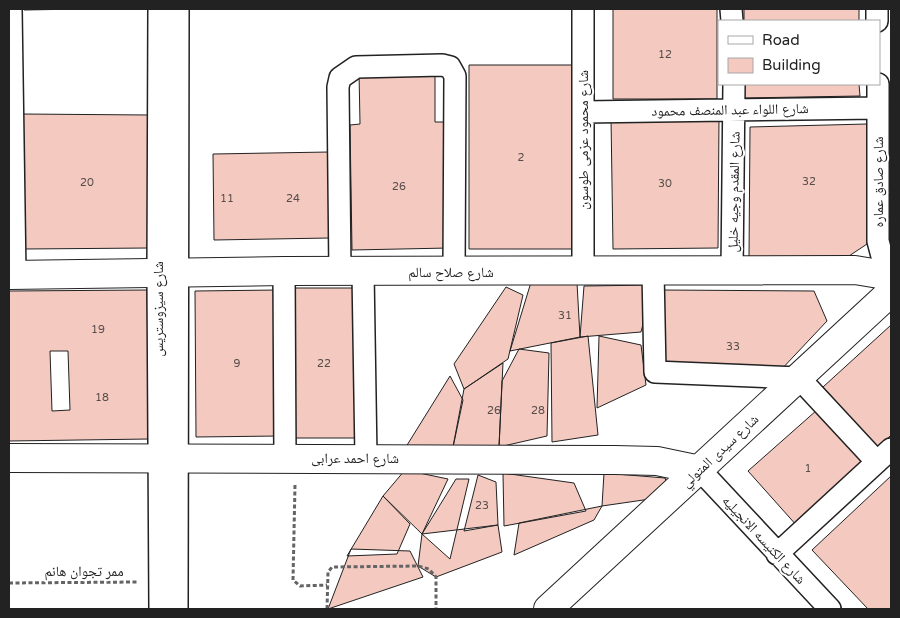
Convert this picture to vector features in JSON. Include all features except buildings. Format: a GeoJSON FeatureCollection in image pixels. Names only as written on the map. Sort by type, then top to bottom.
{"type":"FeatureCollection","features":[{"type":"Feature","properties":{"kind":"main road","name":"شارع صلاح سالم"},"geometry":{"type":"LineString","coordinates":[[12,275],[284,271],[583,272],[855,270],[879,274],[890,284]]}},
{"type":"Feature","properties":{"kind":"main road","name":"شارع سيدى المتولي"},"geometry":{"type":"LineString","coordinates":[[549,609],[799,378],[890,284]]}},
{"type":"Feature","properties":{"kind":"main road","name":"شارع احمد عرابى"},"geometry":{"type":"LineString","coordinates":[[9,458],[366,458],[657,461],[700,470]]}},
{"type":"Feature","properties":{"kind":"street"},"geometry":{"type":"LineString","coordinates":[[11,9],[12,275]]}},
{"type":"Feature","properties":{"kind":"street","name":"شارع سيزوستريس"},"geometry":{"type":"LineString","coordinates":[[159,9],[168,274],[168,459],[177,609]]}},
{"type":"Feature","properties":{"kind":"street","name":"شارع سيزوستريس"},"geometry":{"type":"LineString","coordinates":[[168,274],[178,9]]}},
{"type":"Feature","properties":{"kind":"street","name":"شارع محمود عزمى طوسون"},"geometry":{"type":"LineString","coordinates":[[583,9],[583,272]]}},
{"type":"Feature","properties":{"kind":"street"},"geometry":{"type":"LineString","coordinates":[[366,458],[338,87],[340,78],[356,67],[442,65],[450,67],[454,71],[454,272]]}},
{"type":"Feature","properties":{"kind":"street","name":"شارع المقدم وجيه خليل"},"geometry":{"type":"LineString","coordinates":[[732,271],[734,85]]}},
{"type":"Feature","properties":{"kind":"street","name":"شارع صادق عماره"},"geometry":{"type":"LineString","coordinates":[[878,85],[878,240],[890,284]]}},
{"type":"Feature","properties":{"kind":"street","name":"شارع اللواء عبد المنصف محمود"},"geometry":{"type":"LineString","coordinates":[[583,112],[878,108]]}},
{"type":"Feature","properties":{"kind":"street"},"geometry":{"type":"LineString","coordinates":[[284,271],[290,458]]}},
{"type":"Feature","properties":{"kind":"street"},"geometry":{"type":"LineString","coordinates":[[653,271],[655,372],[799,378],[884,456],[777,554]]}},
{"type":"Feature","properties":{"kind":"street","name":"شارع سيزوستريس"},"geometry":{"type":"LineString","coordinates":[[160,609],[168,459]]}},
{"type":"Feature","properties":{"kind":"street","name":"شارع الكنيسه الانجيليه"},"geometry":{"type":"LineString","coordinates":[[700,470],[830,609]]}},
{"type":"Feature","properties":{"kind":"path"},"geometry":{"type":"LineString","coordinates":[[290,458],[293,580],[300,586],[327,586]]}},
{"type":"Feature","properties":{"kind":"path"},"geometry":{"type":"LineString","coordinates":[[327,609],[328,572],[335,566],[424,566],[429,568],[436,577],[436,609]]}},
{"type":"Feature","properties":{"kind":"path","name":"ممر تجوان هانم"},"geometry":{"type":"LineString","coordinates":[[9,582],[160,582]]}}]}
